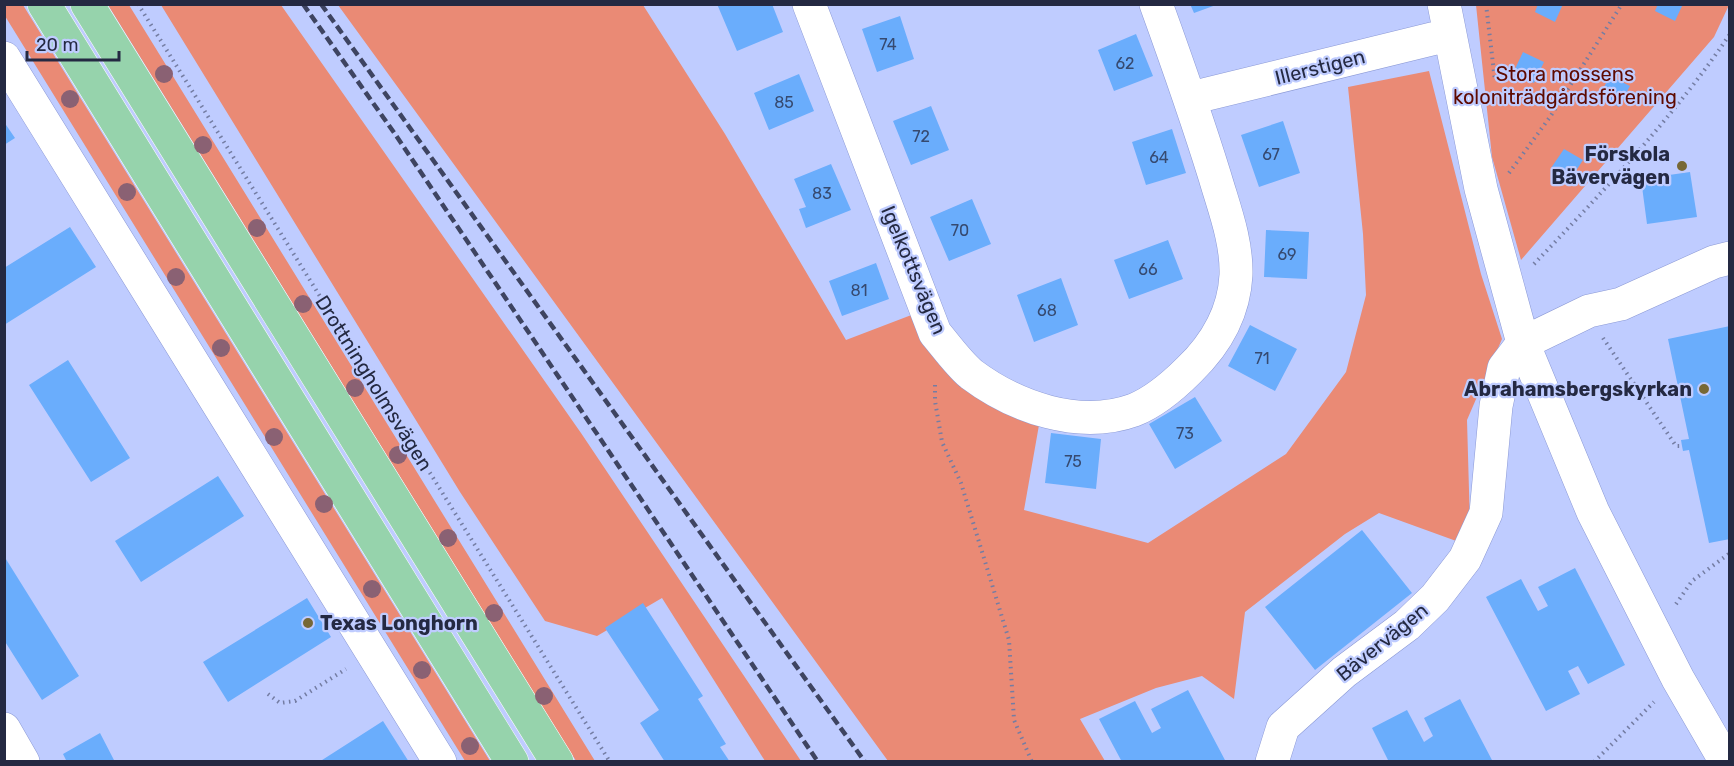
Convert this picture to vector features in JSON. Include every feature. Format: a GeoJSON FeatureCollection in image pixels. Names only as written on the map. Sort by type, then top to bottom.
{"type":"FeatureCollection","features":[{"type":"Feature","properties":{"kind":"main road"},"geometry":{"type":"LineString","coordinates":[[44,4],[512,762]]}},
{"type":"Feature","properties":{"kind":"main road"},"geometry":{"type":"LineString","coordinates":[[87,4],[557,762]]}},
{"type":"Feature","properties":{"kind":"street","name":"Igelkottsvägen"},"geometry":{"type":"LineString","coordinates":[[809,4],[935,333],[970,373],[1013,400],[1058,415],[1095,417],[1134,410],[1180,379],[1211,348],[1230,308],[1236,274],[1232,234],[1191,98],[1156,4]]}},
{"type":"Feature","properties":{"kind":"street","name":"Illerstigen"},"geometry":{"type":"LineString","coordinates":[[1191,98],[1446,20]]}},
{"type":"Feature","properties":{"kind":"street"},"geometry":{"type":"LineString","coordinates":[[1446,20],[1481,189],[1523,343],[1593,512],[1678,679],[1726,762]]}},
{"type":"Feature","properties":{"kind":"street"},"geometry":{"type":"LineString","coordinates":[[4,58],[440,762]]}},
{"type":"Feature","properties":{"kind":"street","name":"Bävervägen"},"geometry":{"type":"LineString","coordinates":[[1272,762],[1283,727],[1344,672],[1407,625],[1435,598],[1465,559],[1486,513],[1496,406],[1504,368],[1523,343],[1589,311],[1621,304],[1714,262],[1730,258]]}},
{"type":"Feature","properties":{"kind":"street"},"geometry":{"type":"LineString","coordinates":[[4,729],[23,762]]}},
{"type":"Feature","properties":{"kind":"path","name":"Drottningholmsvägen"},"geometry":{"type":"LineString","coordinates":[[138,4],[610,762]]}},
{"type":"Feature","properties":{"kind":"path"},"geometry":{"type":"LineString","coordinates":[[1481,189],[1505,178],[1550,117],[1622,4]]}},
{"type":"Feature","properties":{"kind":"path"},"geometry":{"type":"LineString","coordinates":[[1508,284],[1528,271],[1612,178],[1695,81],[1730,33]]}},
{"type":"Feature","properties":{"kind":"path"},"geometry":{"type":"LineString","coordinates":[[1589,311],[1608,348],[1641,396],[1676,446],[1682,446]]}},
{"type":"Feature","properties":{"kind":"path"},"geometry":{"type":"LineString","coordinates":[[935,333],[935,401],[942,442],[961,483],[1009,640],[1014,720],[1032,762]]}},
{"type":"Feature","properties":{"kind":"path"},"geometry":{"type":"LineString","coordinates":[[1674,608],[1692,581],[1730,553]]}},
{"type":"Feature","properties":{"kind":"path"},"geometry":{"type":"LineString","coordinates":[[268,694],[280,704],[295,701],[371,651]]}},
{"type":"Feature","properties":{"kind":"path"},"geometry":{"type":"LineString","coordinates":[[1594,762],[1678,679]]}},
{"type":"Feature","properties":{"kind":"green space"},"geometry":{"type":"Polygon","coordinates":[[[5,4],[23,5],[490,761],[465,761],[5,16],[5,4]]]}},
{"type":"Feature","properties":{"kind":"green space"},"geometry":{"type":"Polygon","coordinates":[[[108,5],[129,5],[595,761],[576,761],[108,5]]]}},
{"type":"Feature","properties":{"kind":"green space"},"geometry":{"type":"Polygon","coordinates":[[[161,5],[281,5],[581,433],[801,761],[765,761],[662,598],[597,636],[545,621],[460,492],[161,5]]]}},
{"type":"Feature","properties":{"kind":"green space"},"geometry":{"type":"Polygon","coordinates":[[[338,5],[643,5],[725,134],[846,340],[914,314],[1039,425],[1024,510],[1148,543],[1286,454],[1346,372],[1366,295],[1363,234],[1348,87],[1429,71],[1481,274],[1502,339],[1467,420],[1470,526],[1459,542],[1379,513],[1345,534],[1245,612],[1234,699],[1202,676],[1156,688],[1080,719],[1105,761],[888,761],[338,5]]]}},
{"type":"Feature","properties":{"kind":"green space","name":"Stora mossens koloniträdgårdsförening"},"geometry":{"type":"Polygon","coordinates":[[[1476,5],[1729,5],[1714,37],[1521,260],[1492,157],[1476,5]]]}},
{"type":"Feature","properties":{"kind":"building"},"geometry":{"type":"Polygon","coordinates":[[[717,4],[772,4],[783,32],[737,51],[717,4]]]}},
{"type":"Feature","properties":{"kind":"building"},"geometry":{"type":"Polygon","coordinates":[[[1190,4],[1216,4],[1216,5],[1194,13],[1190,4]]]}},
{"type":"Feature","properties":{"kind":"building"},"geometry":{"type":"Polygon","coordinates":[[[1538,4],[1563,4],[1555,22],[1535,12],[1538,4]]]}},
{"type":"Feature","properties":{"kind":"building"},"geometry":{"type":"Polygon","coordinates":[[[1658,4],[1683,4],[1675,21],[1655,11],[1658,4]]]}},
{"type":"Feature","properties":{"kind":"building"},"geometry":{"type":"Polygon","coordinates":[[[900,16],[914,59],[877,72],[862,29],[900,16]]]}},
{"type":"Feature","properties":{"kind":"building"},"geometry":{"type":"Polygon","coordinates":[[[1136,34],[1153,76],[1114,91],[1098,50],[1136,34]]]}},
{"type":"Feature","properties":{"kind":"building"},"geometry":{"type":"Polygon","coordinates":[[[1523,52],[1544,62],[1534,83],[1513,73],[1523,52]]]}},
{"type":"Feature","properties":{"kind":"building"},"geometry":{"type":"Polygon","coordinates":[[[799,74],[814,111],[769,130],[754,93],[799,74]]]}},
{"type":"Feature","properties":{"kind":"building"},"geometry":{"type":"Polygon","coordinates":[[[1610,76],[1630,86],[1619,107],[1599,96],[1610,76]]]}},
{"type":"Feature","properties":{"kind":"building"},"geometry":{"type":"Polygon","coordinates":[[[931,106],[949,150],[911,165],[893,121],[931,106]]]}},
{"type":"Feature","properties":{"kind":"building"},"geometry":{"type":"Polygon","coordinates":[[[1283,121],[1300,173],[1259,187],[1241,135],[1283,121]]]}},
{"type":"Feature","properties":{"kind":"building"},"geometry":{"type":"Polygon","coordinates":[[[4,122],[15,138],[4,145],[4,122]]]}},
{"type":"Feature","properties":{"kind":"building"},"geometry":{"type":"Polygon","coordinates":[[[1172,129],[1186,173],[1146,185],[1132,142],[1172,129]]]}},
{"type":"Feature","properties":{"kind":"building"},"geometry":{"type":"Polygon","coordinates":[[[1564,149],[1583,160],[1570,180],[1551,168],[1564,149]]]}},
{"type":"Feature","properties":{"kind":"building"},"geometry":{"type":"Polygon","coordinates":[[[831,164],[851,210],[806,228],[799,209],[806,207],[794,179],[831,164]]]}},
{"type":"Feature","properties":{"kind":"building"},"geometry":{"type":"Polygon","coordinates":[[[1690,172],[1697,217],[1647,224],[1641,179],[1690,172]]]}},
{"type":"Feature","properties":{"kind":"building"},"geometry":{"type":"Polygon","coordinates":[[[972,199],[991,244],[949,261],[930,217],[972,199]]]}},
{"type":"Feature","properties":{"kind":"building"},"geometry":{"type":"Polygon","coordinates":[[[70,227],[96,267],[4,325],[4,268],[70,227]]]}},
{"type":"Feature","properties":{"kind":"building"},"geometry":{"type":"Polygon","coordinates":[[[1266,230],[1309,232],[1307,279],[1264,277],[1266,230]]]}},
{"type":"Feature","properties":{"kind":"building"},"geometry":{"type":"Polygon","coordinates":[[[1168,240],[1183,279],[1129,299],[1114,260],[1168,240]]]}},
{"type":"Feature","properties":{"kind":"building"},"geometry":{"type":"Polygon","coordinates":[[[876,263],[889,299],[842,316],[829,281],[876,263]]]}},
{"type":"Feature","properties":{"kind":"building"},"geometry":{"type":"Polygon","coordinates":[[[1061,278],[1078,325],[1034,342],[1017,295],[1061,278]]]}},
{"type":"Feature","properties":{"kind":"building"},"geometry":{"type":"Polygon","coordinates":[[[1250,325],[1297,349],[1275,391],[1228,366],[1250,325]]]}},
{"type":"Feature","properties":{"kind":"building","name":"Abrahamsbergskyrkan"},"geometry":{"type":"Polygon","coordinates":[[[1730,326],[1730,539],[1709,543],[1689,450],[1683,451],[1681,440],[1689,439],[1668,339],[1730,326]]]}},
{"type":"Feature","properties":{"kind":"building"},"geometry":{"type":"Polygon","coordinates":[[[68,360],[130,458],[91,482],[29,385],[68,360]]]}},
{"type":"Feature","properties":{"kind":"building"},"geometry":{"type":"Polygon","coordinates":[[[1195,397],[1222,441],[1175,469],[1149,424],[1195,397]]]}},
{"type":"Feature","properties":{"kind":"building"},"geometry":{"type":"Polygon","coordinates":[[[1051,433],[1101,439],[1096,489],[1045,483],[1051,433]]]}},
{"type":"Feature","properties":{"kind":"building"},"geometry":{"type":"Polygon","coordinates":[[[218,476],[244,516],[141,582],[115,541],[218,476]]]}},
{"type":"Feature","properties":{"kind":"building"},"geometry":{"type":"Polygon","coordinates":[[[1362,530],[1412,593],[1315,670],[1265,607],[1362,530]]]}},
{"type":"Feature","properties":{"kind":"building"},"geometry":{"type":"Polygon","coordinates":[[[4,556],[79,676],[42,700],[4,640],[4,556]]]}},
{"type":"Feature","properties":{"kind":"building"},"geometry":{"type":"Polygon","coordinates":[[[1575,568],[1625,665],[1588,684],[1578,666],[1568,671],[1580,694],[1546,711],[1486,597],[1521,579],[1538,611],[1548,606],[1538,587],[1575,568]]]}},
{"type":"Feature","properties":{"kind":"building"},"geometry":{"type":"Polygon","coordinates":[[[307,598],[331,637],[228,702],[203,662],[307,598]]]}},
{"type":"Feature","properties":{"kind":"building"},"geometry":{"type":"Polygon","coordinates":[[[643,603],[703,696],[698,699],[726,744],[720,747],[730,762],[665,762],[640,723],[659,710],[605,628],[643,603]]]}},
{"type":"Feature","properties":{"kind":"building"},"geometry":{"type":"Polygon","coordinates":[[[1188,690],[1226,762],[1122,762],[1099,719],[1135,701],[1152,733],[1161,728],[1151,709],[1188,690]]]}},
{"type":"Feature","properties":{"kind":"building"},"geometry":{"type":"Polygon","coordinates":[[[1460,699],[1493,762],[1389,762],[1372,728],[1407,710],[1424,742],[1433,736],[1424,718],[1460,699]]]}},
{"type":"Feature","properties":{"kind":"building"},"geometry":{"type":"Polygon","coordinates":[[[383,721],[409,762],[319,762],[383,721]]]}},
{"type":"Feature","properties":{"kind":"building"},"geometry":{"type":"Polygon","coordinates":[[[100,733],[115,762],[67,762],[63,754],[100,733]]]}},
{"type":"Feature","properties":{"kind":"railway"},"geometry":{"type":"LineString","coordinates":[[303,4],[395,134],[818,762]]}},
{"type":"Feature","properties":{"kind":"railway"},"geometry":{"type":"LineString","coordinates":[[321,4],[865,762]]}},
{"type":"Feature","properties":{"kind":"place","name":"Förskola Bävervägen"},"geometry":{"type":"Point","coordinates":[1682,166]}},
{"type":"Feature","properties":{"kind":"place","name":"Abrahamsbergskyrkan"},"geometry":{"type":"Point","coordinates":[1704,389]}},
{"type":"Feature","properties":{"kind":"place","name":"Texas Longhorn"},"geometry":{"type":"Point","coordinates":[308,623]}}]}
